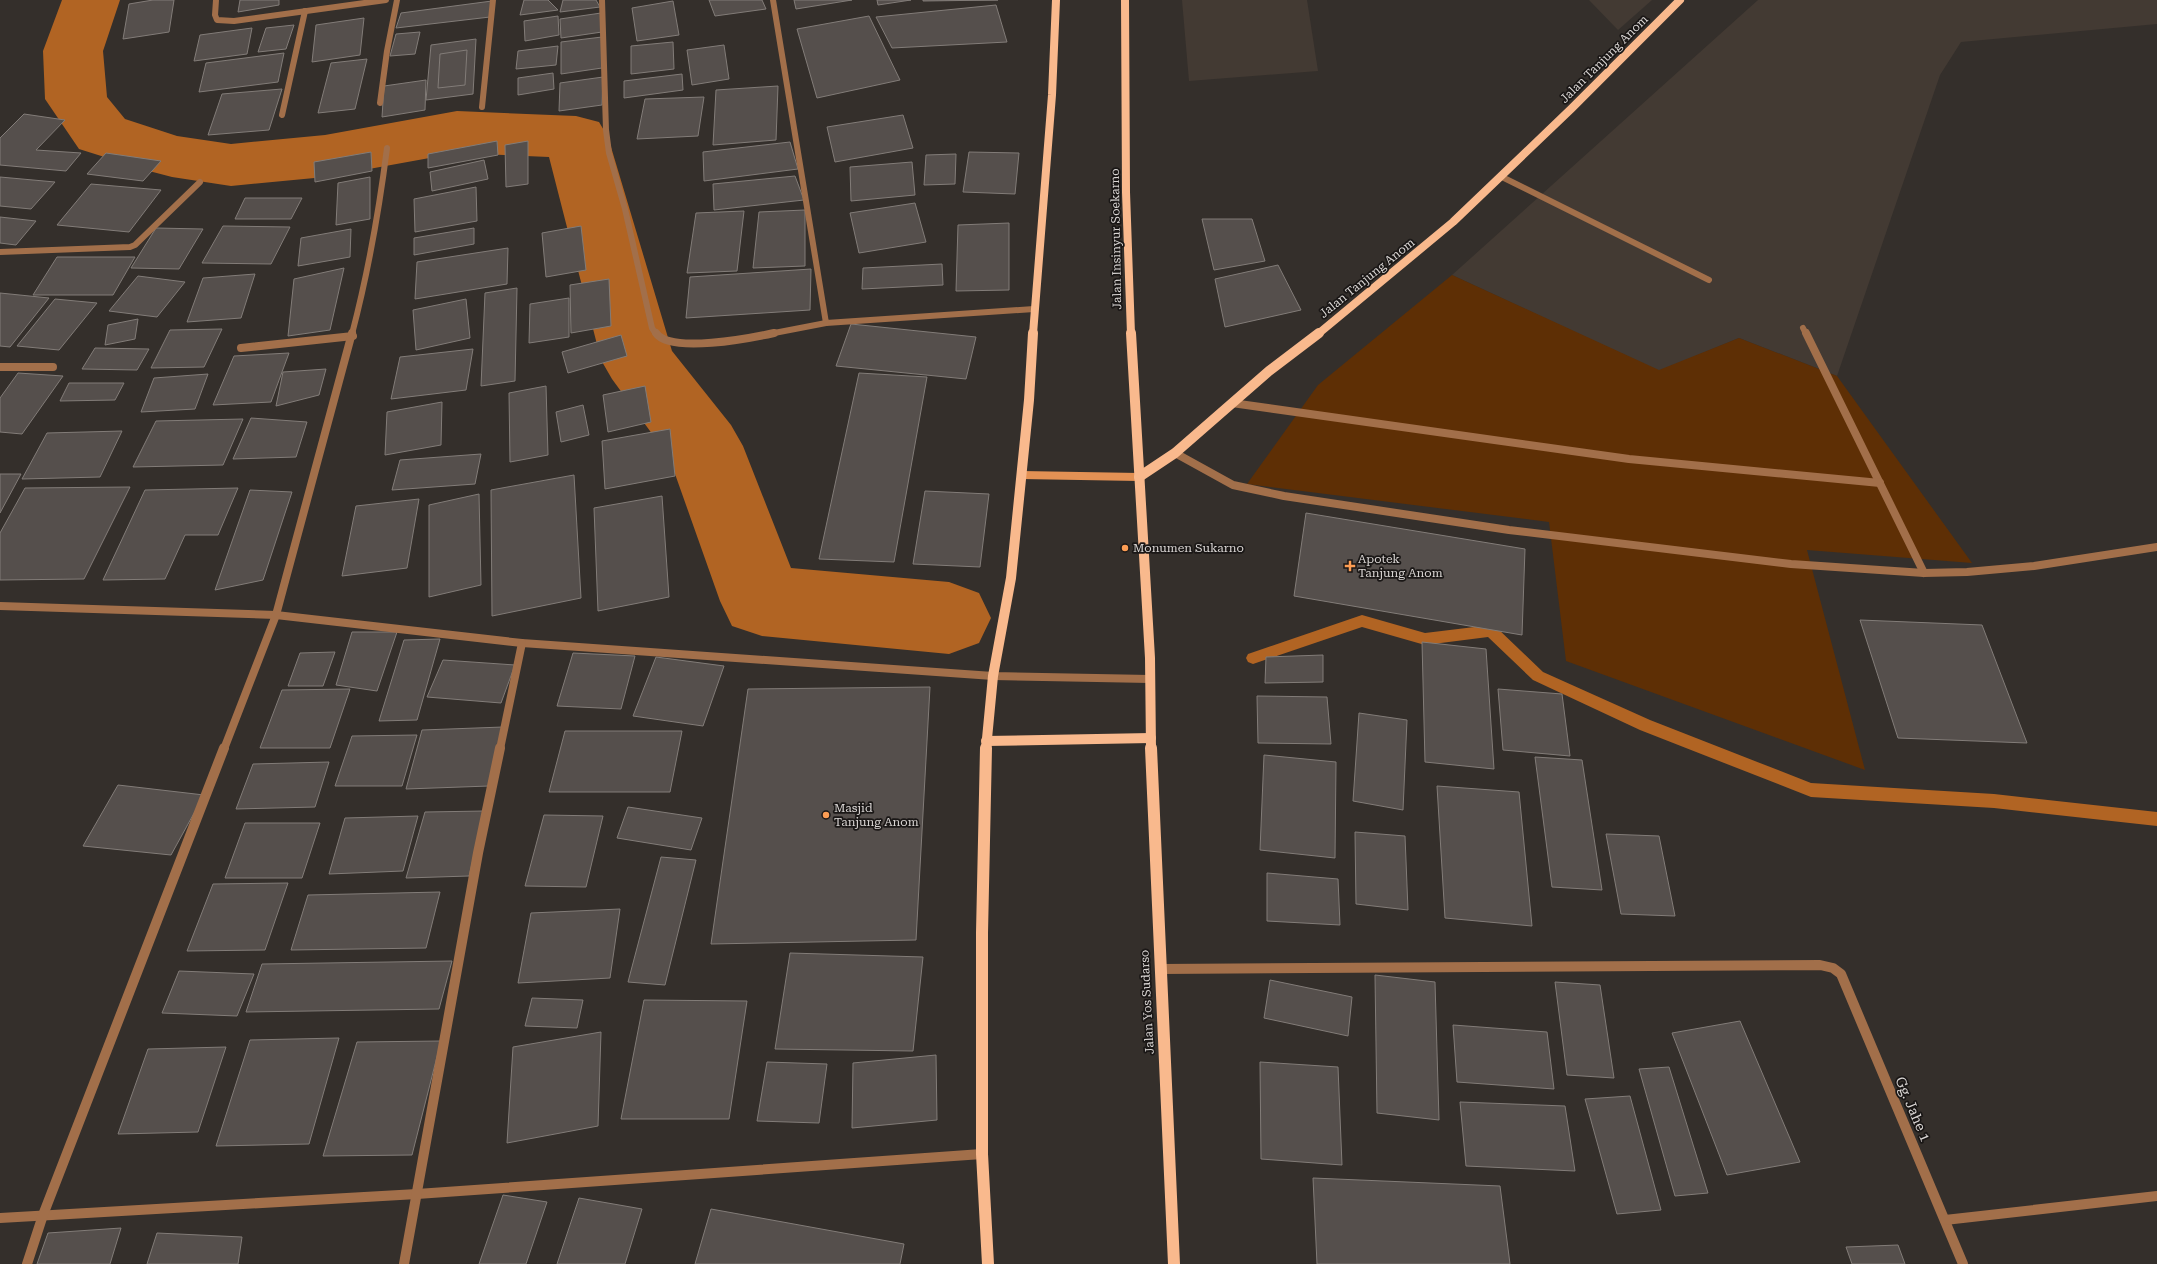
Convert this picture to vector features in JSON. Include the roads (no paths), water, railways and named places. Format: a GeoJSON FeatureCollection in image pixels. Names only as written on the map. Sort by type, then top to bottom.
{"type":"FeatureCollection","features":[{"type":"Feature","properties":{"kind":"main road"},"geometry":{"type":"LineString","coordinates":[[988,1264],[982,1154],[982,933],[986,741],[993,676],[1011,578],[1029,400],[1034,309],[1052,95],[1056,0]]}},
{"type":"Feature","properties":{"kind":"main road","name":"Jalan Insinyur Soekarno"},"geometry":{"type":"LineString","coordinates":[[1125,0],[1126,192],[1130,320],[1147,612]]}},
{"type":"Feature","properties":{"kind":"main road","name":"Jalan Tanjung Anom"},"geometry":{"type":"LineString","coordinates":[[1138,477],[1175,453],[1269,371],[1404,265],[1502,177],[1680,0]]}},
{"type":"Feature","properties":{"kind":"main road"},"geometry":{"type":"LineString","coordinates":[[1021,475],[1138,477]]}},
{"type":"Feature","properties":{"kind":"main road","name":"Jalan Yos Sudarso"},"geometry":{"type":"LineString","coordinates":[[1147,612],[1150,658],[1151,738],[1160,969],[1174,1264]]}},
{"type":"Feature","properties":{"kind":"main road"},"geometry":{"type":"LineString","coordinates":[[986,741],[1151,738]]}},
{"type":"Feature","properties":{"kind":"street"},"geometry":{"type":"LineString","coordinates":[[216,0],[215,15],[217,20],[224,21],[386,0]]}},
{"type":"Feature","properties":{"kind":"street"},"geometry":{"type":"LineString","coordinates":[[380,103],[387,51],[397,0]]}},
{"type":"Feature","properties":{"kind":"street"},"geometry":{"type":"LineString","coordinates":[[482,107],[494,0]]}},
{"type":"Feature","properties":{"kind":"street"},"geometry":{"type":"LineString","coordinates":[[602,0],[606,130],[609,152],[625,209],[652,328],[661,340],[675,343],[716,342],[826,323],[1034,309]]}},
{"type":"Feature","properties":{"kind":"street"},"geometry":{"type":"LineString","coordinates":[[773,0],[826,323]]}},
{"type":"Feature","properties":{"kind":"street"},"geometry":{"type":"LineString","coordinates":[[282,115],[305,11]]}},
{"type":"Feature","properties":{"kind":"street"},"geometry":{"type":"LineString","coordinates":[[27,1264],[43,1215],[276,615],[353,336],[378,218],[387,148]]}},
{"type":"Feature","properties":{"kind":"street"},"geometry":{"type":"LineString","coordinates":[[1502,177],[1709,280]]}},
{"type":"Feature","properties":{"kind":"street"},"geometry":{"type":"LineString","coordinates":[[0,252],[135,245],[200,182]]}},
{"type":"Feature","properties":{"kind":"street"},"geometry":{"type":"LineString","coordinates":[[1803,328],[1924,572]]}},
{"type":"Feature","properties":{"kind":"street"},"geometry":{"type":"LineString","coordinates":[[241,348],[353,336]]}},
{"type":"Feature","properties":{"kind":"street"},"geometry":{"type":"LineString","coordinates":[[0,367],[53,367]]}},
{"type":"Feature","properties":{"kind":"street"},"geometry":{"type":"LineString","coordinates":[[1232,403],[1629,459],[1880,483]]}},
{"type":"Feature","properties":{"kind":"street"},"geometry":{"type":"LineString","coordinates":[[1175,453],[1234,485],[1284,496],[1509,530],[1791,564],[1924,572],[1967,572],[2034,566],[2157,547]]}},
{"type":"Feature","properties":{"kind":"street"},"geometry":{"type":"LineString","coordinates":[[0,606],[276,615],[522,643],[993,676],[1150,679]]}},
{"type":"Feature","properties":{"kind":"street"},"geometry":{"type":"LineString","coordinates":[[404,1264],[478,853],[522,643]]}},
{"type":"Feature","properties":{"kind":"street","name":"Gg. Jahe 1"},"geometry":{"type":"LineString","coordinates":[[1160,969],[1812,965],[1833,968],[1841,974],[1963,1264]]}},
{"type":"Feature","properties":{"kind":"street"},"geometry":{"type":"LineString","coordinates":[[0,1218],[417,1194],[982,1154]]}},
{"type":"Feature","properties":{"kind":"street"},"geometry":{"type":"LineString","coordinates":[[1945,1220],[2157,1196]]}},
{"type":"Feature","properties":{"kind":"waterway"},"geometry":{"type":"LineString","coordinates":[[91,0],[73,51],[76,99],[102,134],[172,156],[231,165],[325,156],[457,132],[576,137],[638,360],[704,446],[762,601],[949,618]]}},
{"type":"Feature","properties":{"kind":"waterway"},"geometry":{"type":"LineString","coordinates":[[1253,658],[1362,621],[1425,639],[1491,631],[1538,676],[1645,725],[1811,790],[1994,801],[2157,819]]}},
{"type":"Feature","properties":{"kind":"place","name":"Monumen Sukarno"},"geometry":{"type":"Point","coordinates":[1125,548]}},
{"type":"Feature","properties":{"kind":"place","name":"Apotek Tanjung Anom"},"geometry":{"type":"Point","coordinates":[1350,566]}},
{"type":"Feature","properties":{"kind":"place","name":"Masjid Tanjung Anom"},"geometry":{"type":"Point","coordinates":[826,815]}}]}
